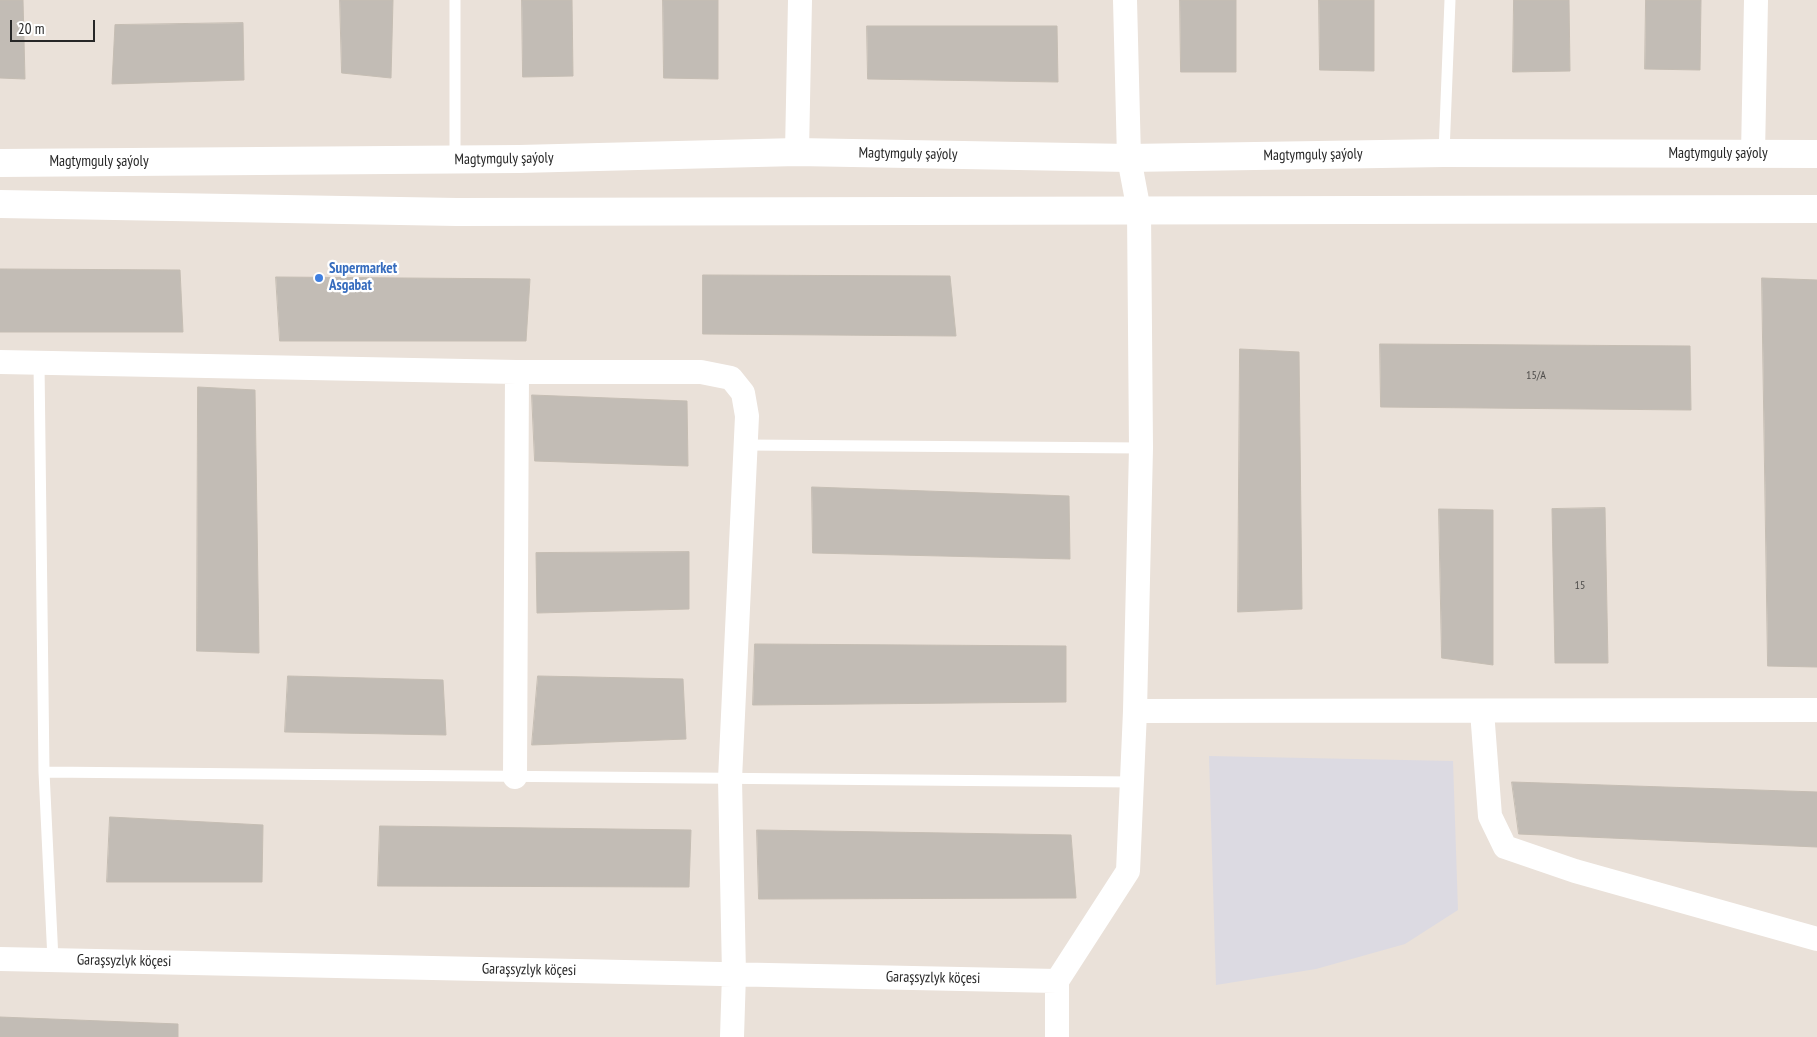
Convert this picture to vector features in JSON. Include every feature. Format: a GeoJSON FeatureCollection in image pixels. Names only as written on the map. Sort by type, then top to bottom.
{"type":"FeatureCollection","features":[{"type":"Feature","properties":{"kind":"street"},"geometry":{"type":"LineString","coordinates":[[797,152],[800,0]]}},
{"type":"Feature","properties":{"kind":"street"},"geometry":{"type":"LineString","coordinates":[[1057,1037],[1057,981],[1128,871],[1135,711],[1141,448],[1139,211],[1129,158],[1125,0]]}},
{"type":"Feature","properties":{"kind":"street"},"geometry":{"type":"LineString","coordinates":[[1753,154],[1756,0]]}},
{"type":"Feature","properties":{"kind":"street","name":"Magtymguly şaýoly"},"geometry":{"type":"LineString","coordinates":[[0,163],[455,160],[797,152],[1129,158],[1444,153],[1817,154]]}},
{"type":"Feature","properties":{"kind":"street"},"geometry":{"type":"LineString","coordinates":[[0,204],[457,212],[1817,209]]}},
{"type":"Feature","properties":{"kind":"street"},"geometry":{"type":"LineString","coordinates":[[0,362],[517,372],[701,372],[731,378],[743,393],[747,416],[730,779],[734,974],[732,1037]]}},
{"type":"Feature","properties":{"kind":"street"},"geometry":{"type":"LineString","coordinates":[[516,777],[517,372]]}},
{"type":"Feature","properties":{"kind":"street"},"geometry":{"type":"LineString","coordinates":[[1135,711],[1817,710]]}},
{"type":"Feature","properties":{"kind":"street"},"geometry":{"type":"LineString","coordinates":[[1482,711],[1490,816],[1505,847],[1575,871],[1817,939]]}},
{"type":"Feature","properties":{"kind":"street","name":"Garaşsyzlyk köçesi"},"geometry":{"type":"LineString","coordinates":[[0,959],[1057,981]]}},
{"type":"Feature","properties":{"kind":"lane"},"geometry":{"type":"LineString","coordinates":[[455,160],[456,0]]}},
{"type":"Feature","properties":{"kind":"lane"},"geometry":{"type":"LineString","coordinates":[[1444,153],[1450,0]]}},
{"type":"Feature","properties":{"kind":"lane"},"geometry":{"type":"LineString","coordinates":[[39,363],[44,772],[53,960]]}},
{"type":"Feature","properties":{"kind":"lane"},"geometry":{"type":"LineString","coordinates":[[746,445],[1141,448]]}},
{"type":"Feature","properties":{"kind":"lane"},"geometry":{"type":"LineString","coordinates":[[44,772],[1132,782]]}},
{"type":"Feature","properties":{"kind":"shaded area"},"geometry":{"type":"Polygon","coordinates":[[[1209,756],[1453,761],[1458,910],[1405,944],[1316,969],[1216,985],[1209,756]]]}},
{"type":"Feature","properties":{"kind":"building"},"geometry":{"type":"Polygon","coordinates":[[[0,0],[23,0],[25,79],[0,78],[0,0]]]}},
{"type":"Feature","properties":{"kind":"building"},"geometry":{"type":"Polygon","coordinates":[[[340,0],[393,0],[391,78],[342,73],[340,0]]]}},
{"type":"Feature","properties":{"kind":"building"},"geometry":{"type":"Polygon","coordinates":[[[522,0],[572,0],[573,76],[523,77],[522,0]]]}},
{"type":"Feature","properties":{"kind":"building"},"geometry":{"type":"Polygon","coordinates":[[[663,0],[718,0],[718,79],[664,78],[663,0]]]}},
{"type":"Feature","properties":{"kind":"building"},"geometry":{"type":"Polygon","coordinates":[[[1180,0],[1236,0],[1236,72],[1181,72],[1180,0]]]}},
{"type":"Feature","properties":{"kind":"building"},"geometry":{"type":"Polygon","coordinates":[[[1319,0],[1374,0],[1374,71],[1320,70],[1319,0]]]}},
{"type":"Feature","properties":{"kind":"building"},"geometry":{"type":"Polygon","coordinates":[[[1514,0],[1569,0],[1570,71],[1513,72],[1514,0]]]}},
{"type":"Feature","properties":{"kind":"building"},"geometry":{"type":"Polygon","coordinates":[[[1646,0],[1701,0],[1700,70],[1645,69],[1646,0]]]}},
{"type":"Feature","properties":{"kind":"building"},"geometry":{"type":"Polygon","coordinates":[[[243,23],[244,80],[112,84],[115,25],[243,23]]]}},
{"type":"Feature","properties":{"kind":"building"},"geometry":{"type":"Polygon","coordinates":[[[867,26],[1057,26],[1058,82],[868,79],[867,26]]]}},
{"type":"Feature","properties":{"kind":"building"},"geometry":{"type":"Polygon","coordinates":[[[0,269],[180,270],[183,332],[0,332],[0,269]]]}},
{"type":"Feature","properties":{"kind":"building"},"geometry":{"type":"Polygon","coordinates":[[[703,275],[950,276],[956,336],[703,334],[703,275]]]}},
{"type":"Feature","properties":{"kind":"building"},"geometry":{"type":"Polygon","coordinates":[[[276,277],[530,279],[526,341],[280,341],[276,277]]]}},
{"type":"Feature","properties":{"kind":"building"},"geometry":{"type":"Polygon","coordinates":[[[1762,278],[1817,280],[1817,667],[1768,666],[1762,278]]]}},
{"type":"Feature","properties":{"kind":"building"},"geometry":{"type":"Polygon","coordinates":[[[1380,344],[1690,346],[1691,410],[1381,407],[1380,344]]]}},
{"type":"Feature","properties":{"kind":"building"},"geometry":{"type":"Polygon","coordinates":[[[1240,349],[1299,352],[1302,609],[1238,612],[1240,349]]]}},
{"type":"Feature","properties":{"kind":"building"},"geometry":{"type":"Polygon","coordinates":[[[198,387],[255,390],[259,653],[197,651],[198,387]]]}},
{"type":"Feature","properties":{"kind":"building"},"geometry":{"type":"Polygon","coordinates":[[[532,395],[687,401],[688,466],[535,461],[532,395]]]}},
{"type":"Feature","properties":{"kind":"building"},"geometry":{"type":"Polygon","coordinates":[[[812,487],[1069,496],[1070,559],[813,553],[812,487]]]}},
{"type":"Feature","properties":{"kind":"building"},"geometry":{"type":"Polygon","coordinates":[[[1605,508],[1608,663],[1555,663],[1552,509],[1605,508]]]}},
{"type":"Feature","properties":{"kind":"building"},"geometry":{"type":"Polygon","coordinates":[[[1439,509],[1493,510],[1493,665],[1442,658],[1439,509]]]}},
{"type":"Feature","properties":{"kind":"building"},"geometry":{"type":"Polygon","coordinates":[[[689,552],[689,609],[537,613],[536,553],[689,552]]]}},
{"type":"Feature","properties":{"kind":"building"},"geometry":{"type":"Polygon","coordinates":[[[755,644],[1066,646],[1066,702],[753,705],[755,644]]]}},
{"type":"Feature","properties":{"kind":"building"},"geometry":{"type":"Polygon","coordinates":[[[288,676],[443,680],[446,735],[285,732],[288,676]]]}},
{"type":"Feature","properties":{"kind":"building"},"geometry":{"type":"Polygon","coordinates":[[[538,676],[683,679],[686,739],[532,745],[538,676]]]}},
{"type":"Feature","properties":{"kind":"building"},"geometry":{"type":"Polygon","coordinates":[[[1512,782],[1817,792],[1817,847],[1519,834],[1512,782]]]}},
{"type":"Feature","properties":{"kind":"building"},"geometry":{"type":"Polygon","coordinates":[[[110,817],[263,825],[262,882],[107,882],[110,817]]]}},
{"type":"Feature","properties":{"kind":"building"},"geometry":{"type":"Polygon","coordinates":[[[380,826],[691,830],[689,887],[378,886],[380,826]]]}},
{"type":"Feature","properties":{"kind":"building"},"geometry":{"type":"Polygon","coordinates":[[[757,830],[1071,835],[1076,898],[759,899],[757,830]]]}},
{"type":"Feature","properties":{"kind":"building"},"geometry":{"type":"Polygon","coordinates":[[[0,1017],[178,1024],[178,1037],[0,1037],[0,1017]]]}},
{"type":"Feature","properties":{"kind":"place","name":"Supermarket Asgabat"},"geometry":{"type":"Point","coordinates":[319,278]}}]}
